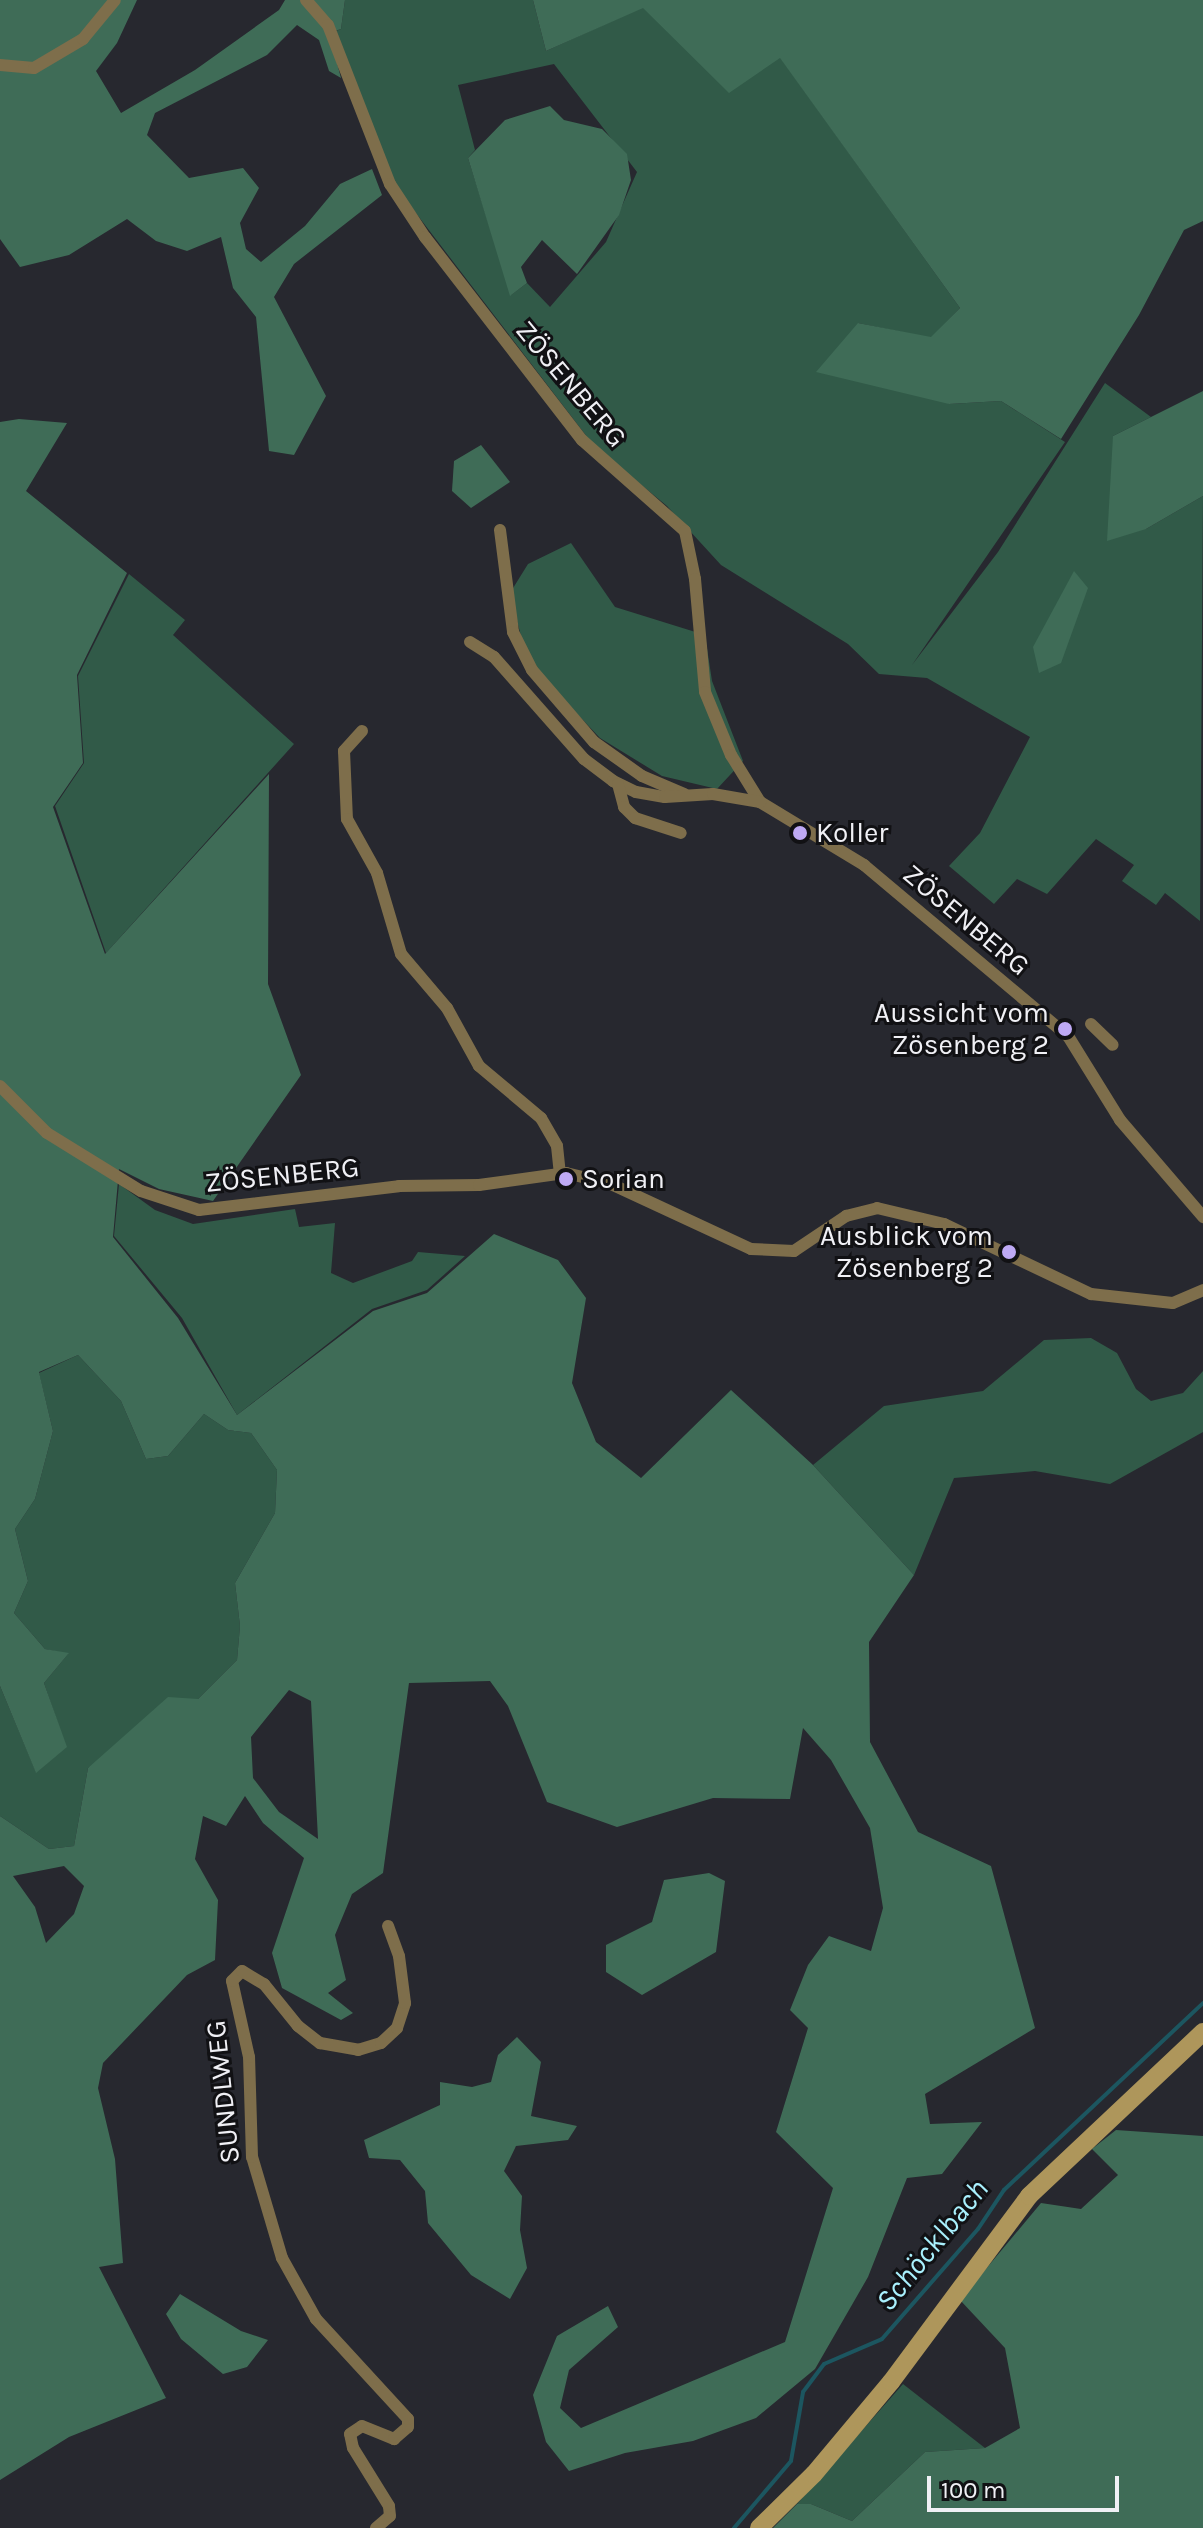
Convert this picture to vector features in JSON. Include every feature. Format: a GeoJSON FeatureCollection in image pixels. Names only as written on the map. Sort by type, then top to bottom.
{"type":"FeatureCollection","features":[{"type":"Feature","properties":{"kind":"main road"},"geometry":{"type":"LineString","coordinates":[[759,2528],[814,2474],[891,2382],[1029,2196],[1086,2136],[1203,2032]]}},
{"type":"Feature","properties":{"kind":"street"},"geometry":{"type":"LineString","coordinates":[[0,65],[34,68],[83,39],[115,0]]}},
{"type":"Feature","properties":{"kind":"street","name":"ZÖSENBERG"},"geometry":{"type":"LineString","coordinates":[[306,0],[333,34],[390,184],[425,237],[582,440],[685,531],[695,579],[705,692],[731,755],[760,802]]}},
{"type":"Feature","properties":{"kind":"street","name":"ZÖSENBERG"},"geometry":{"type":"LineString","coordinates":[[500,530],[513,632],[532,670],[594,742],[642,776],[687,796]]}},
{"type":"Feature","properties":{"kind":"street","name":"ZÖSENBERG"},"geometry":{"type":"LineString","coordinates":[[470,642],[494,657],[584,759],[618,784],[636,792],[760,802],[864,865],[1068,1036],[1120,1120],[1203,1217]]}},
{"type":"Feature","properties":{"kind":"street"},"geometry":{"type":"LineString","coordinates":[[362,731],[344,751],[347,819],[377,873],[401,954],[454,1018],[479,1066],[541,1118],[557,1146],[560,1174]]}},
{"type":"Feature","properties":{"kind":"street","name":"ZÖSENBERG"},"geometry":{"type":"LineString","coordinates":[[618,784],[624,807],[635,818],[681,833]]}},
{"type":"Feature","properties":{"kind":"street"},"geometry":{"type":"LineString","coordinates":[[1091,1024],[1113,1045]]}},
{"type":"Feature","properties":{"kind":"street","name":"ZÖSENBERG"},"geometry":{"type":"LineString","coordinates":[[0,1086],[29,1119],[60,1141],[141,1191],[199,1210],[399,1186],[479,1185],[560,1174],[611,1184],[751,1249],[794,1251],[846,1216],[877,1208],[944,1224],[1091,1294],[1173,1303],[1203,1290]]}},
{"type":"Feature","properties":{"kind":"street","name":"SUNDLWEG"},"geometry":{"type":"LineString","coordinates":[[376,2528],[390,2516],[389,2506],[353,2448],[350,2434],[362,2426],[394,2439],[408,2427],[408,2419],[319,2323],[282,2258],[252,2157],[249,2057],[232,1981],[242,1971],[264,1984],[298,2026],[320,2043],[358,2050],[381,2043],[397,2028],[405,2003],[399,1956],[388,1926]]}},
{"type":"Feature","properties":{"kind":"green space"},"geometry":{"type":"Polygon","coordinates":[[[0,0],[137,0],[117,43],[96,71],[121,113],[195,70],[279,10],[285,0],[345,0],[341,29],[329,33],[341,78],[329,71],[319,40],[297,25],[267,55],[155,113],[147,135],[189,178],[243,168],[259,188],[240,223],[246,249],[261,262],[305,226],[340,184],[372,169],[382,195],[294,264],[274,297],[326,396],[294,455],[269,451],[256,317],[233,288],[221,237],[187,251],[156,241],[127,219],[69,255],[20,267],[0,239],[0,0]]]}},
{"type":"Feature","properties":{"kind":"green space"},"geometry":{"type":"Polygon","coordinates":[[[345,0],[533,0],[546,51],[643,7],[780,57],[960,308],[931,338],[858,323],[949,404],[1001,401],[1065,442],[912,665],[998,552],[1105,383],[1151,417],[1113,436],[1146,529],[1203,496],[1200,921],[1165,893],[1156,905],[1122,881],[1134,865],[1096,839],[1047,894],[1017,879],[994,904],[949,866],[980,833],[1030,737],[927,678],[879,674],[848,644],[721,565],[667,506],[594,446],[396,187],[336,31],[341,29],[345,0]],[[554,64],[458,85],[475,150],[468,158],[511,295],[527,283],[550,307],[606,242],[637,172],[554,64]]]}},
{"type":"Feature","properties":{"kind":"green space"},"geometry":{"type":"Polygon","coordinates":[[[533,0],[1203,0],[1203,221],[1184,230],[1139,315],[1061,439],[1001,401],[949,404],[816,372],[858,323],[931,337],[960,308],[780,58],[729,93],[643,8],[546,51],[533,0]]]}},
{"type":"Feature","properties":{"kind":"green space"},"geometry":{"type":"Polygon","coordinates":[[[550,106],[564,120],[602,129],[627,154],[631,180],[619,215],[577,274],[542,240],[521,267],[527,283],[510,296],[468,158],[505,120],[550,106]]]}},
{"type":"Feature","properties":{"kind":"green space"},"geometry":{"type":"Polygon","coordinates":[[[1203,391],[1203,496],[1146,529],[1107,541],[1113,436],[1203,391]]]}},
{"type":"Feature","properties":{"kind":"green space"},"geometry":{"type":"Polygon","coordinates":[[[19,419],[67,423],[26,491],[127,573],[77,675],[83,763],[53,807],[105,954],[269,774],[268,984],[301,1075],[213,1201],[159,1189],[119,1169],[113,1237],[178,1318],[237,1415],[373,1311],[427,1293],[494,1234],[558,1260],[586,1298],[572,1383],[596,1442],[641,1478],[731,1390],[813,1465],[914,1575],[869,1642],[870,1742],[918,1832],[991,1866],[1035,2028],[925,2094],[930,2124],[982,2122],[942,2174],[907,2178],[868,2277],[815,2369],[756,2418],[693,2441],[625,2453],[569,2471],[546,2442],[533,2395],[557,2336],[608,2306],[618,2327],[569,2370],[560,2408],[581,2428],[785,2342],[833,2188],[776,2132],[808,2028],[790,2010],[808,1965],[829,1936],[871,1951],[883,1908],[870,1828],[831,1760],[803,1728],[790,1799],[713,1798],[617,1827],[547,1802],[508,1706],[490,1681],[409,1683],[383,1873],[352,1894],[335,1935],[346,1980],[328,1993],[353,2013],[341,2020],[282,1988],[272,1953],[304,1858],[263,1823],[245,1796],[226,1826],[203,1816],[195,1859],[218,1900],[215,1960],[187,1975],[103,2063],[98,2088],[115,2159],[123,2263],[99,2267],[166,2398],[69,2437],[0,2480],[0,1816],[49,1849],[74,1846],[88,1768],[168,1697],[198,1699],[237,1660],[240,1626],[235,1583],[275,1513],[277,1470],[251,1433],[228,1430],[204,1414],[168,1456],[146,1459],[121,1401],[78,1355],[39,1372],[53,1431],[35,1499],[15,1529],[28,1581],[14,1613],[45,1649],[69,1653],[44,1683],[67,1747],[36,1773],[0,1686],[0,422],[19,419]],[[289,1690],[251,1737],[253,1778],[279,1812],[318,1839],[311,1701],[289,1690]],[[64,1866],[13,1876],[35,1907],[46,1943],[74,1914],[84,1886],[64,1866]]]}},
{"type":"Feature","properties":{"kind":"green space"},"geometry":{"type":"Polygon","coordinates":[[[481,445],[510,482],[471,508],[452,491],[454,461],[481,445]]]}},
{"type":"Feature","properties":{"kind":"green space"},"geometry":{"type":"Polygon","coordinates":[[[571,543],[615,607],[705,635],[712,681],[743,761],[717,789],[662,776],[600,738],[545,680],[523,644],[510,593],[528,564],[571,543]]]}},
{"type":"Feature","properties":{"kind":"green space"},"geometry":{"type":"Polygon","coordinates":[[[1074,571],[1088,588],[1061,663],[1039,673],[1033,647],[1074,571]]]}},
{"type":"Feature","properties":{"kind":"green space"},"geometry":{"type":"Polygon","coordinates":[[[129,574],[185,620],[173,635],[294,744],[106,953],[55,806],[84,763],[78,676],[129,574]]]}},
{"type":"Feature","properties":{"kind":"green space"},"geometry":{"type":"Polygon","coordinates":[[[119,1184],[155,1210],[193,1224],[295,1209],[299,1227],[335,1223],[331,1273],[353,1283],[412,1261],[418,1252],[465,1256],[427,1290],[372,1309],[237,1415],[182,1318],[114,1236],[119,1184]]]}},
{"type":"Feature","properties":{"kind":"green space"},"geometry":{"type":"Polygon","coordinates":[[[1091,1338],[1117,1353],[1136,1389],[1151,1401],[1183,1393],[1203,1371],[1203,1432],[1110,1484],[1035,1471],[954,1478],[914,1575],[813,1465],[884,1406],[983,1391],[1044,1340],[1091,1338]]]}},
{"type":"Feature","properties":{"kind":"green space"},"geometry":{"type":"Polygon","coordinates":[[[78,1355],[121,1401],[146,1459],[168,1456],[204,1414],[228,1430],[251,1433],[277,1470],[275,1513],[235,1583],[240,1626],[237,1660],[198,1699],[88,1768],[74,1846],[49,1849],[0,1816],[0,1686],[36,1772],[66,1747],[44,1683],[68,1654],[45,1649],[14,1613],[28,1581],[15,1529],[35,1499],[53,1431],[39,1373],[78,1355]]]}},
{"type":"Feature","properties":{"kind":"green space"},"geometry":{"type":"Polygon","coordinates":[[[709,1873],[725,1881],[716,1952],[642,1995],[606,1972],[606,1945],[652,1922],[664,1880],[709,1873]]]}},
{"type":"Feature","properties":{"kind":"green space"},"geometry":{"type":"Polygon","coordinates":[[[517,2037],[541,2062],[531,2116],[577,2126],[568,2140],[516,2146],[504,2171],[522,2196],[520,2230],[527,2268],[510,2299],[471,2275],[428,2223],[425,2191],[400,2160],[369,2158],[364,2140],[440,2105],[440,2082],[472,2087],[491,2082],[498,2055],[517,2037]]]}},
{"type":"Feature","properties":{"kind":"green space"},"geometry":{"type":"Polygon","coordinates":[[[1116,2130],[1203,2136],[1203,2528],[773,2528],[797,2504],[811,2504],[852,2521],[925,2452],[985,2448],[1020,2428],[1005,2348],[960,2300],[1041,2203],[1081,2209],[1118,2175],[1092,2149],[1116,2130]]]}},
{"type":"Feature","properties":{"kind":"green space"},"geometry":{"type":"Polygon","coordinates":[[[180,2294],[241,2331],[268,2340],[247,2367],[223,2374],[181,2339],[166,2314],[180,2294]]]}},
{"type":"Feature","properties":{"kind":"green space"},"geometry":{"type":"Polygon","coordinates":[[[903,2384],[985,2448],[925,2452],[852,2521],[811,2504],[797,2504],[903,2384]]]}},
{"type":"Feature","properties":{"kind":"waterway","name":"Schöcklbach"},"geometry":{"type":"LineString","coordinates":[[734,2528],[791,2461],[803,2392],[824,2364],[882,2339],[978,2229],[1004,2190],[1203,2003]]}},
{"type":"Feature","properties":{"kind":"place","name":"Koller"},"geometry":{"type":"Point","coordinates":[800,833]}},
{"type":"Feature","properties":{"kind":"place","name":"Aussicht vom Zösenberg 2"},"geometry":{"type":"Point","coordinates":[1065,1029]}},
{"type":"Feature","properties":{"kind":"place","name":"Sorian"},"geometry":{"type":"Point","coordinates":[566,1179]}},
{"type":"Feature","properties":{"kind":"place","name":"Ausblick vom Zösenberg 2"},"geometry":{"type":"Point","coordinates":[1009,1252]}}]}
